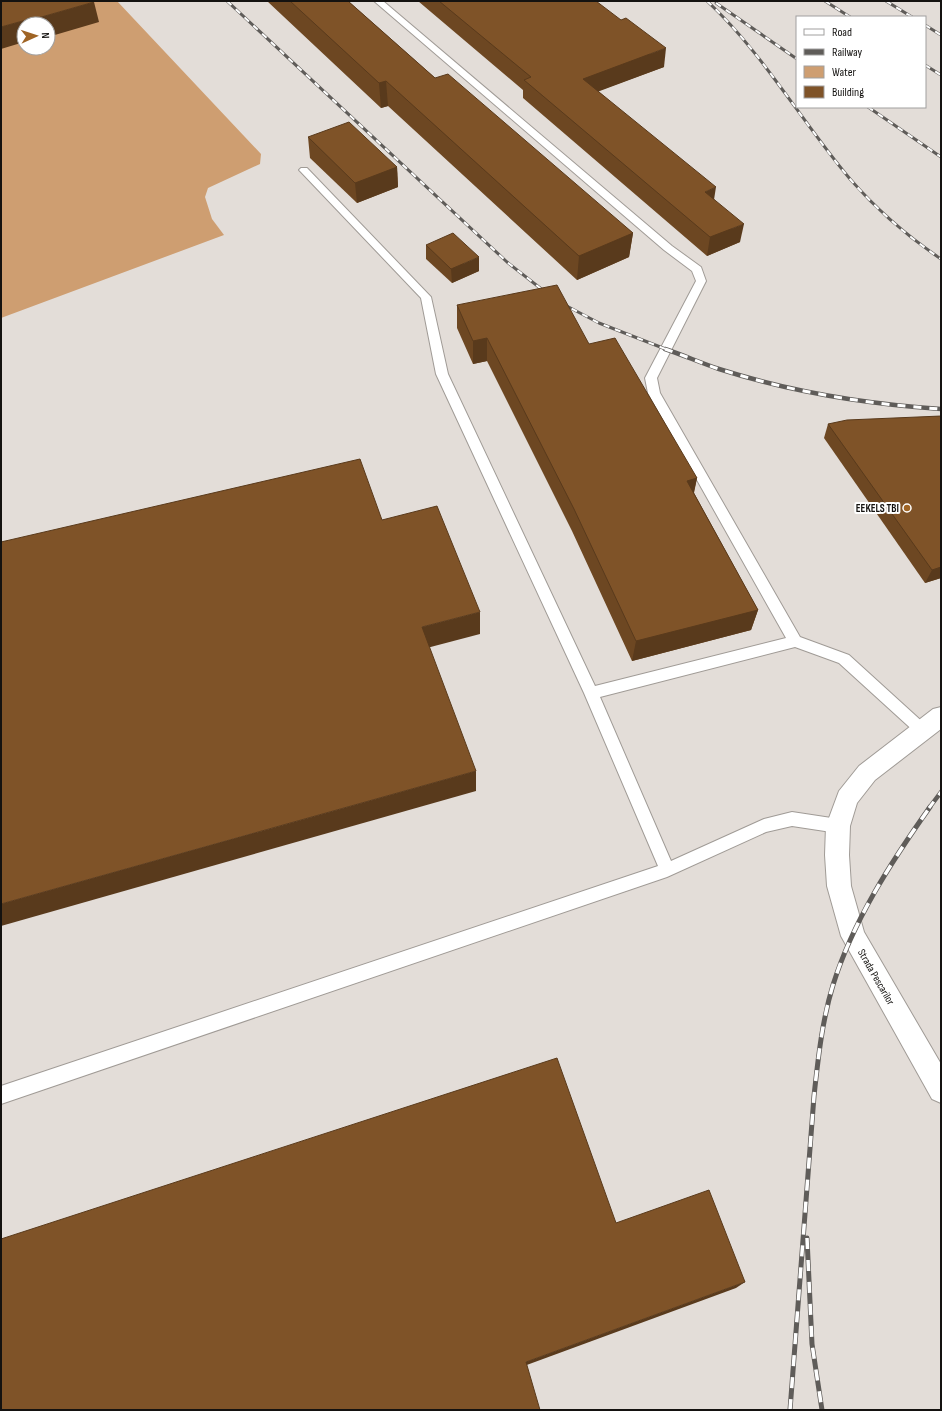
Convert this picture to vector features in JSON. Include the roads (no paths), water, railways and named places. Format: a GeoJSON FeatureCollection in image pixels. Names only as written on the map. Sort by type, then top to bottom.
{"type":"FeatureCollection","features":[{"type":"Feature","properties":{"kind":"street","name":"Strada Pescarilor"},"geometry":{"type":"LineString","coordinates":[[938,1077],[853,936],[839,886],[837,855],[838,826],[848,798],[867,773],[941,716]]}},
{"type":"Feature","properties":{"kind":"lane"},"geometry":{"type":"LineString","coordinates":[[378,1],[662,243],[697,269],[701,281],[651,378],[654,393],[795,641]]}},
{"type":"Feature","properties":{"kind":"lane"},"geometry":{"type":"LineString","coordinates":[[304,170],[426,297],[442,374],[591,693],[667,870]]}},
{"type":"Feature","properties":{"kind":"lane"},"geometry":{"type":"LineString","coordinates":[[591,693],[795,641],[844,659],[922,730]]}},
{"type":"Feature","properties":{"kind":"lane"},"geometry":{"type":"LineString","coordinates":[[1,1095],[667,870],[764,826],[792,820],[838,826]]}},
{"type":"Feature","properties":{"kind":"water"},"geometry":{"type":"Polygon","coordinates":[[[1,1],[117,1],[261,154],[260,164],[208,188],[205,197],[212,219],[224,235],[1,318],[1,1]]]}},
{"type":"Feature","properties":{"kind":"railway"},"geometry":{"type":"LineString","coordinates":[[227,1],[507,262],[549,295]]}},
{"type":"Feature","properties":{"kind":"railway"},"geometry":{"type":"LineString","coordinates":[[707,1],[727,21],[764,65],[850,179],[893,222],[941,259]]}},
{"type":"Feature","properties":{"kind":"railway"},"geometry":{"type":"LineString","coordinates":[[825,1],[848,16]]}},
{"type":"Feature","properties":{"kind":"railway"},"geometry":{"type":"LineString","coordinates":[[886,1],[910,16]]}},
{"type":"Feature","properties":{"kind":"railway"},"geometry":{"type":"LineString","coordinates":[[716,3],[796,58]]}},
{"type":"Feature","properties":{"kind":"railway"},"geometry":{"type":"LineString","coordinates":[[926,26],[941,35]]}},
{"type":"Feature","properties":{"kind":"railway"},"geometry":{"type":"LineString","coordinates":[[926,66],[941,75]]}},
{"type":"Feature","properties":{"kind":"railway"},"geometry":{"type":"LineString","coordinates":[[869,108],[941,157]]}},
{"type":"Feature","properties":{"kind":"railway"},"geometry":{"type":"LineString","coordinates":[[561,303],[599,323],[668,350]]}},
{"type":"Feature","properties":{"kind":"railway"},"geometry":{"type":"LineString","coordinates":[[665,349],[719,369],[801,390],[829,396],[885,404],[941,409]]}},
{"type":"Feature","properties":{"kind":"railway"},"geometry":{"type":"LineString","coordinates":[[929,808],[941,792]]}},
{"type":"Feature","properties":{"kind":"railway"},"geometry":{"type":"LineString","coordinates":[[790,1410],[814,1096],[826,1012],[841,961],[862,915],[887,871],[930,807]]}},
{"type":"Feature","properties":{"kind":"railway"},"geometry":{"type":"LineString","coordinates":[[807,1238],[812,1344],[822,1410]]}},
{"type":"Feature","properties":{"kind":"place","name":"EEKELS TBI"},"geometry":{"type":"Point","coordinates":[907,508]}}]}
